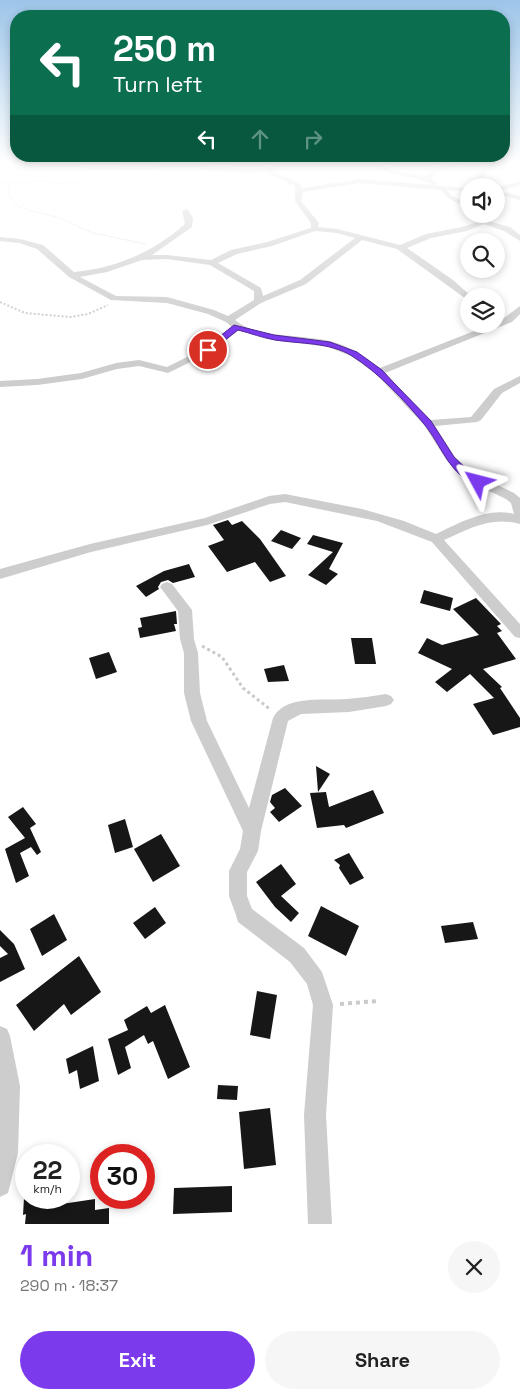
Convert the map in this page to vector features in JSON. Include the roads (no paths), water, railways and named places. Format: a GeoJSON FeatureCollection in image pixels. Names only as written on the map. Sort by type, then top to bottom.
{"type":"FeatureCollection","features":[{"type":"Feature","properties":{"kind":"street"},"geometry":{"type":"LineString","coordinates":[[72,275],[102,272],[141,258],[159,248],[189,225],[190,219]]}},
{"type":"Feature","properties":{"kind":"street"},"geometry":{"type":"LineString","coordinates":[[313,219],[315,222],[314,229]]}},
{"type":"Feature","properties":{"kind":"street"},"geometry":{"type":"LineString","coordinates":[[212,263],[234,252],[269,244],[314,229],[337,231],[407,246],[429,236],[464,229],[481,223]]}},
{"type":"Feature","properties":{"kind":"street"},"geometry":{"type":"LineString","coordinates":[[487,223],[507,230],[520,239]]}},
{"type":"Feature","properties":{"kind":"street"},"geometry":{"type":"LineString","coordinates":[[229,320],[258,301],[303,282],[362,237]]}},
{"type":"Feature","properties":{"kind":"street"},"geometry":{"type":"LineString","coordinates":[[0,239],[25,242],[40,247],[72,275],[114,298],[167,300],[211,312],[229,320],[237,327],[274,338],[330,344],[354,354],[379,372],[428,423],[451,459],[468,476],[510,496],[519,510],[460,528],[436,539]]}},
{"type":"Feature","properties":{"kind":"street"},"geometry":{"type":"LineString","coordinates":[[400,246],[460,291]]}},
{"type":"Feature","properties":{"kind":"street"},"geometry":{"type":"LineString","coordinates":[[141,258],[167,257],[212,263],[258,290],[260,293],[258,301]]}},
{"type":"Feature","properties":{"kind":"street"},"geometry":{"type":"LineString","coordinates":[[505,319],[520,309]]}},
{"type":"Feature","properties":{"kind":"street"},"geometry":{"type":"LineString","coordinates":[[505,321],[520,328]]}},
{"type":"Feature","properties":{"kind":"street"},"geometry":{"type":"LineString","coordinates":[[0,384],[37,382],[82,376],[116,366],[138,363],[168,370],[208,350],[237,327]]}},
{"type":"Feature","properties":{"kind":"street"},"geometry":{"type":"LineString","coordinates":[[379,372],[472,333]]}},
{"type":"Feature","properties":{"kind":"street"},"geometry":{"type":"LineString","coordinates":[[428,423],[473,420],[477,418],[498,391],[520,379]]}},
{"type":"Feature","properties":{"kind":"street"},"geometry":{"type":"LineString","coordinates":[[0,574],[90,548],[206,522],[269,500],[284,498],[375,518],[436,539],[520,633]]}},
{"type":"Feature","properties":{"kind":"street"},"geometry":{"type":"LineString","coordinates":[[167,587],[185,610],[187,639],[191,653],[192,693],[199,721],[252,831]]}},
{"type":"Feature","properties":{"kind":"street"},"geometry":{"type":"LineString","coordinates":[[320,1224],[315,1115],[323,1005],[315,979],[297,955],[244,915],[238,896],[238,871],[249,850],[252,831],[281,718],[286,711],[313,706],[344,706],[386,700]]}},
{"type":"Feature","properties":{"kind":"street"},"geometry":{"type":"LineString","coordinates":[[0,1036],[9,1086],[7,1152],[0,1185]]}}]}
